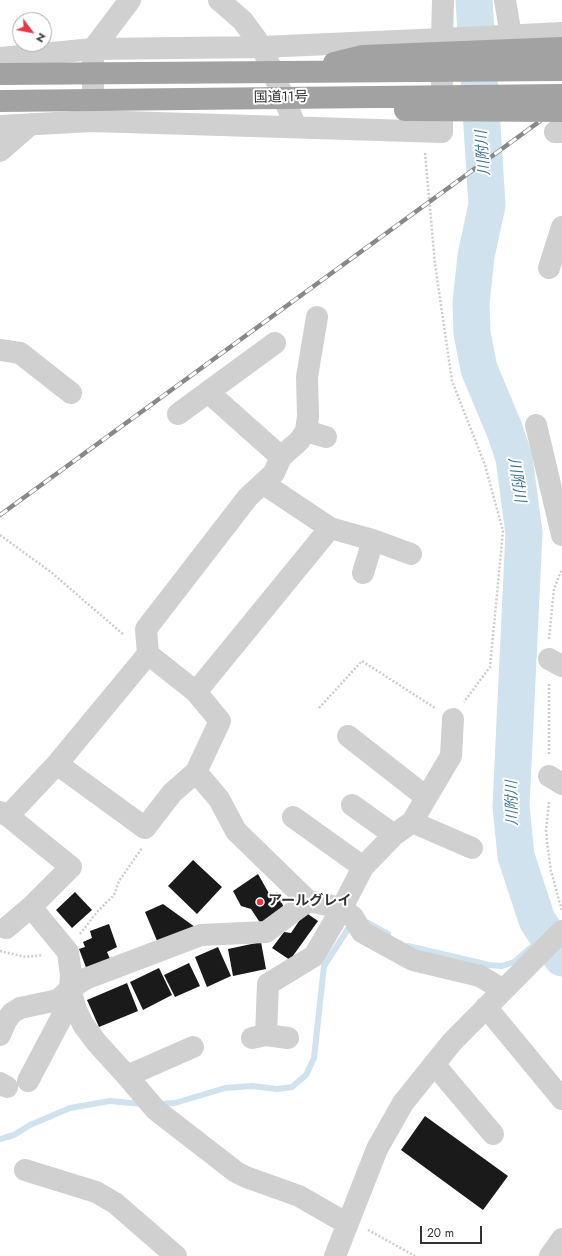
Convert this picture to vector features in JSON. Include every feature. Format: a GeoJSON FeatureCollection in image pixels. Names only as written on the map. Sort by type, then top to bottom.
{"type":"FeatureCollection","features":[{"type":"Feature","properties":{"kind":"highway"},"geometry":{"type":"LineString","coordinates":[[302,72],[364,56],[562,48]]}},
{"type":"Feature","properties":{"kind":"highway","name":"国道11号"},"geometry":{"type":"LineString","coordinates":[[0,74],[562,70]]}},
{"type":"Feature","properties":{"kind":"highway","name":"国道11号"},"geometry":{"type":"LineString","coordinates":[[0,101],[562,95]]}},
{"type":"Feature","properties":{"kind":"highway"},"geometry":{"type":"LineString","coordinates":[[299,98],[361,110],[562,111]]}},
{"type":"Feature","properties":{"kind":"street"},"geometry":{"type":"LineString","coordinates":[[93,121],[93,49],[130,0]]}},
{"type":"Feature","properties":{"kind":"street"},"geometry":{"type":"LineString","coordinates":[[219,0],[243,21],[262,47],[296,127]]}},
{"type":"Feature","properties":{"kind":"street"},"geometry":{"type":"LineString","coordinates":[[0,126],[93,121],[442,132],[450,39],[443,0]]}},
{"type":"Feature","properties":{"kind":"street"},"geometry":{"type":"LineString","coordinates":[[506,0],[508,36]]}},
{"type":"Feature","properties":{"kind":"street"},"geometry":{"type":"LineString","coordinates":[[0,58],[93,49],[262,47],[562,33]]}},
{"type":"Feature","properties":{"kind":"street"},"geometry":{"type":"LineString","coordinates":[[0,151],[31,124]]}},
{"type":"Feature","properties":{"kind":"street"},"geometry":{"type":"LineString","coordinates":[[550,268],[562,227]]}},
{"type":"Feature","properties":{"kind":"street"},"geometry":{"type":"LineString","coordinates":[[6,928],[31,907],[71,867],[4,814],[57,764],[148,654],[146,629],[248,497],[264,484],[274,473],[281,457],[299,441],[316,434],[308,416],[307,377],[321,330]]}},
{"type":"Feature","properties":{"kind":"street"},"geometry":{"type":"LineString","coordinates":[[178,414],[275,343]]}},
{"type":"Feature","properties":{"kind":"street"},"geometry":{"type":"LineString","coordinates":[[0,350],[20,353],[71,393]]}},
{"type":"Feature","properties":{"kind":"street"},"geometry":{"type":"LineString","coordinates":[[208,392],[281,457]]}},
{"type":"Feature","properties":{"kind":"street"},"geometry":{"type":"LineString","coordinates":[[536,424],[562,535]]}},
{"type":"Feature","properties":{"kind":"street"},"geometry":{"type":"LineString","coordinates":[[264,484],[330,528],[373,540],[411,554]]}},
{"type":"Feature","properties":{"kind":"street"},"geometry":{"type":"LineString","coordinates":[[196,692],[330,528]]}},
{"type":"Feature","properties":{"kind":"street"},"geometry":{"type":"LineString","coordinates":[[363,573],[373,540]]}},
{"type":"Feature","properties":{"kind":"street"},"geometry":{"type":"LineString","coordinates":[[57,764],[145,828],[172,792],[196,772],[220,721],[196,692],[148,654]]}},
{"type":"Feature","properties":{"kind":"street"},"geometry":{"type":"LineString","coordinates":[[288,1038],[259,1037],[268,984],[314,956],[352,919],[363,867],[394,835],[412,822],[451,756],[453,719]]}},
{"type":"Feature","properties":{"kind":"street"},"geometry":{"type":"LineString","coordinates":[[348,736],[426,797]]}},
{"type":"Feature","properties":{"kind":"street"},"geometry":{"type":"LineString","coordinates":[[196,772],[219,799],[236,830],[308,901],[352,919],[413,960],[480,976],[503,990]]}},
{"type":"Feature","properties":{"kind":"street"},"geometry":{"type":"LineString","coordinates":[[352,805],[394,835]]}},
{"type":"Feature","properties":{"kind":"street"},"geometry":{"type":"LineString","coordinates":[[293,817],[363,867]]}},
{"type":"Feature","properties":{"kind":"street"},"geometry":{"type":"LineString","coordinates":[[412,822],[472,848]]}},
{"type":"Feature","properties":{"kind":"street"},"geometry":{"type":"LineString","coordinates":[[0,1035],[12,1012],[20,1008],[58,1000],[70,989],[85,979],[201,935],[266,932],[308,901]]}},
{"type":"Feature","properties":{"kind":"street"},"geometry":{"type":"LineString","coordinates":[[28,1081],[66,1009],[71,975],[68,952],[31,907]]}},
{"type":"Feature","properties":{"kind":"street"},"geometry":{"type":"LineString","coordinates":[[335,1256],[348,1221],[387,1130],[404,1103],[434,1064],[486,1007],[556,937]]}},
{"type":"Feature","properties":{"kind":"street"},"geometry":{"type":"LineString","coordinates":[[70,989],[76,1010],[84,1026],[150,1104],[241,1175],[299,1196],[339,1219],[348,1221]]}},
{"type":"Feature","properties":{"kind":"street"},"geometry":{"type":"LineString","coordinates":[[486,1007],[562,1099]]}},
{"type":"Feature","properties":{"kind":"street"},"geometry":{"type":"LineString","coordinates":[[127,1076],[192,1047]]}},
{"type":"Feature","properties":{"kind":"street"},"geometry":{"type":"LineString","coordinates":[[434,1064],[493,1134]]}},
{"type":"Feature","properties":{"kind":"street"},"geometry":{"type":"LineString","coordinates":[[25,1170],[96,1192],[115,1203],[130,1216],[167,1254]]}},
{"type":"Feature","properties":{"kind":"street"},"geometry":{"type":"LineString","coordinates":[[550,1256],[562,1239]]}},
{"type":"Feature","properties":{"kind":"path"},"geometry":{"type":"LineString","coordinates":[[319,708],[362,660],[453,719],[490,667],[503,531],[485,465],[452,381],[435,264],[425,149]]}},
{"type":"Feature","properties":{"kind":"path"},"geometry":{"type":"LineString","coordinates":[[0,535],[52,573],[148,654]]}},
{"type":"Feature","properties":{"kind":"path"},"geometry":{"type":"LineString","coordinates":[[562,569],[554,590],[549,632],[555,662],[556,780],[546,831],[550,871],[562,911]]}},
{"type":"Feature","properties":{"kind":"path"},"geometry":{"type":"LineString","coordinates":[[0,951],[26,957],[68,952],[74,947],[81,931],[114,895],[119,881],[148,838],[145,828]]}},
{"type":"Feature","properties":{"kind":"path"},"geometry":{"type":"LineString","coordinates":[[348,1221],[357,1224],[415,1256]]}},
{"type":"Feature","properties":{"kind":"building"},"geometry":{"type":"Polygon","coordinates":[[[193,860],[222,887],[197,914],[168,886],[193,860]]]}},
{"type":"Feature","properties":{"kind":"building","name":"アールグレイ"},"geometry":{"type":"Polygon","coordinates":[[[258,874],[271,897],[277,892],[285,910],[261,924],[251,909],[241,906],[233,891],[258,874]]]}},
{"type":"Feature","properties":{"kind":"building"},"geometry":{"type":"Polygon","coordinates":[[[75,892],[92,910],[72,928],[56,910],[75,892]]]}},
{"type":"Feature","properties":{"kind":"building"},"geometry":{"type":"Polygon","coordinates":[[[163,904],[195,927],[158,943],[145,912],[163,904]]]}},
{"type":"Feature","properties":{"kind":"building"},"geometry":{"type":"Polygon","coordinates":[[[305,912],[318,921],[290,960],[272,948],[284,932],[291,933],[305,912]]]}},
{"type":"Feature","properties":{"kind":"building"},"geometry":{"type":"Polygon","coordinates":[[[109,924],[117,947],[107,952],[111,961],[87,970],[79,949],[85,947],[83,942],[92,938],[90,931],[109,924]]]}},
{"type":"Feature","properties":{"kind":"building"},"geometry":{"type":"Polygon","coordinates":[[[261,942],[266,969],[233,976],[228,949],[261,942]]]}},
{"type":"Feature","properties":{"kind":"building"},"geometry":{"type":"Polygon","coordinates":[[[218,947],[231,976],[207,987],[195,957],[218,947]]]}},
{"type":"Feature","properties":{"kind":"building"},"geometry":{"type":"Polygon","coordinates":[[[189,963],[200,986],[175,997],[164,975],[189,963]]]}},
{"type":"Feature","properties":{"kind":"building"},"geometry":{"type":"Polygon","coordinates":[[[159,968],[172,995],[143,1010],[130,982],[159,968]]]}},
{"type":"Feature","properties":{"kind":"building"},"geometry":{"type":"Polygon","coordinates":[[[127,983],[138,1011],[99,1027],[87,1000],[127,983]]]}},
{"type":"Feature","properties":{"kind":"building"},"geometry":{"type":"Polygon","coordinates":[[[425,1116],[508,1176],[483,1210],[401,1150],[425,1116]]]}},
{"type":"Feature","properties":{"kind":"waterway","name":"川附川"},"geometry":{"type":"LineString","coordinates":[[474,0],[487,205],[476,256],[471,303],[472,333],[479,369],[505,431],[514,458],[524,533],[511,806],[516,856],[537,920],[562,958]]}},
{"type":"Feature","properties":{"kind":"waterway"},"geometry":{"type":"LineString","coordinates":[[368,923],[388,934]]}},
{"type":"Feature","properties":{"kind":"waterway"},"geometry":{"type":"LineString","coordinates":[[158,1104],[175,1103],[225,1088],[252,1086],[277,1089],[292,1087],[306,1075],[314,1058],[324,966],[348,929],[354,927]]}},
{"type":"Feature","properties":{"kind":"waterway"},"geometry":{"type":"LineString","coordinates":[[408,946],[489,965],[502,966],[514,962],[535,944]]}},
{"type":"Feature","properties":{"kind":"waterway"},"geometry":{"type":"LineString","coordinates":[[0,1139],[14,1135],[30,1125],[70,1108],[110,1101],[142,1104]]}},
{"type":"Feature","properties":{"kind":"railway"},"geometry":{"type":"LineString","coordinates":[[0,515],[562,105]]}},
{"type":"Feature","properties":{"kind":"place","name":"アールグレイ"},"geometry":{"type":"Point","coordinates":[260,902]}}]}
